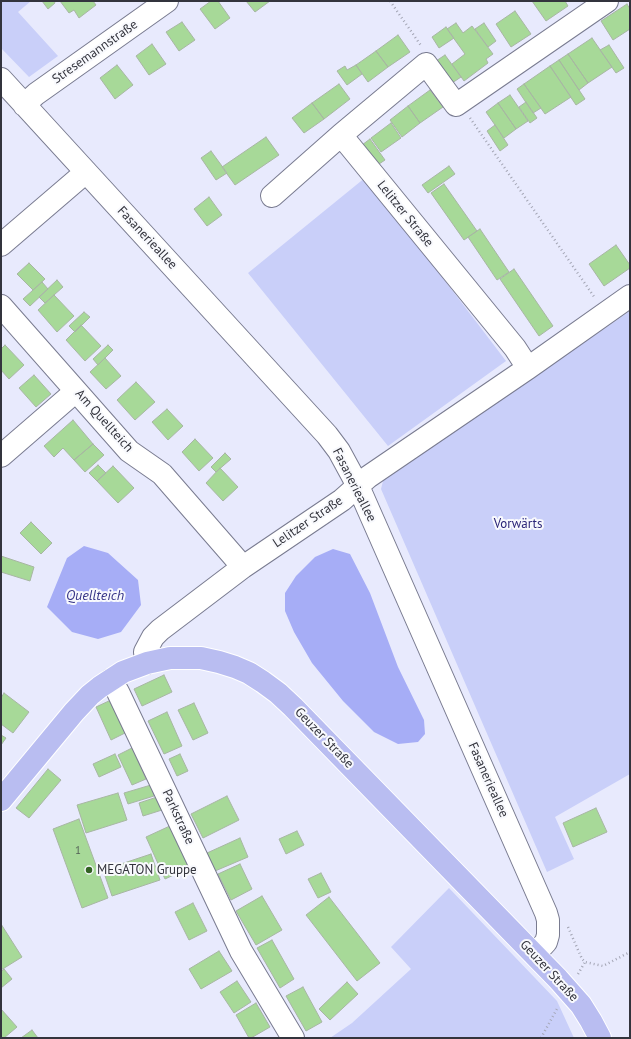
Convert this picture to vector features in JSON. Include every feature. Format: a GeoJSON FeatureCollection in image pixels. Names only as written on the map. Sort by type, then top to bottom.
{"type":"FeatureCollection","features":[{"type":"Feature","properties":{"kind":"main road","name":"Geuzer Straße"},"geometry":{"type":"LineString","coordinates":[[1,800],[74,712],[90,695],[123,672],[147,663],[170,658],[201,658],[235,667],[249,673],[263,682],[293,707],[535,954],[581,1005],[600,1038]]}},
{"type":"Feature","properties":{"kind":"street","name":"Stresemannstraße"},"geometry":{"type":"LineString","coordinates":[[9,93],[36,94],[167,1]]}},
{"type":"Feature","properties":{"kind":"street"},"geometry":{"type":"LineString","coordinates":[[272,196],[341,135],[426,64],[456,105],[606,1]]}},
{"type":"Feature","properties":{"kind":"street","name":"Fasanerieallee"},"geometry":{"type":"LineString","coordinates":[[9,93],[86,172],[327,435],[339,451],[358,486],[546,913],[548,920],[548,935],[546,942],[535,954]]}},
{"type":"Feature","properties":{"kind":"street","name":"Lelitzer Straße"},"geometry":{"type":"LineString","coordinates":[[341,135],[515,348],[528,368]]}},
{"type":"Feature","properties":{"kind":"street"},"geometry":{"type":"LineString","coordinates":[[1,245],[86,172]]}},
{"type":"Feature","properties":{"kind":"street","name":"Lelitzer Straße"},"geometry":{"type":"LineString","coordinates":[[147,663],[144,652],[153,637],[242,566],[342,500],[368,477],[528,368],[630,296]]}},
{"type":"Feature","properties":{"kind":"street","name":"Am Quellteich"},"geometry":{"type":"LineString","coordinates":[[1,306],[129,451],[162,474],[242,566]]}},
{"type":"Feature","properties":{"kind":"street"},"geometry":{"type":"LineString","coordinates":[[1,456],[76,391]]}},
{"type":"Feature","properties":{"kind":"street","name":"Parkstraße"},"geometry":{"type":"LineString","coordinates":[[111,680],[242,951],[293,1038]]}},
{"type":"Feature","properties":{"kind":"path"},"geometry":{"type":"LineString","coordinates":[[390,1],[427,55],[426,64]]}},
{"type":"Feature","properties":{"kind":"path"},"geometry":{"type":"LineString","coordinates":[[460,103],[606,313]]}},
{"type":"Feature","properties":{"kind":"path"},"geometry":{"type":"LineString","coordinates":[[582,959],[585,962],[603,966],[630,952]]}},
{"type":"Feature","properties":{"kind":"path"},"geometry":{"type":"LineString","coordinates":[[540,1038],[568,990]]}},
{"type":"Feature","properties":{"kind":"green space"},"geometry":{"type":"Polygon","coordinates":[[[1,1],[31,1],[18,12],[58,56],[29,77],[1,48],[1,1]]]}},
{"type":"Feature","properties":{"kind":"green space"},"geometry":{"type":"Polygon","coordinates":[[[366,177],[506,361],[388,446],[248,273],[366,177]]]}},
{"type":"Feature","properties":{"kind":"green space","name":"Vorwärts"},"geometry":{"type":"Polygon","coordinates":[[[630,311],[630,774],[555,817],[574,859],[547,872],[381,489],[383,481],[630,311]]]}},
{"type":"Feature","properties":{"kind":"green space"},"geometry":{"type":"Polygon","coordinates":[[[449,888],[557,1001],[574,1038],[330,1038],[352,1023],[411,969],[391,947],[449,888]]]}},
{"type":"Feature","properties":{"kind":"water","name":"Quellteich"},"geometry":{"type":"Polygon","coordinates":[[[84,546],[108,553],[138,580],[141,605],[121,632],[98,639],[72,632],[47,607],[67,558],[84,546]]]}},
{"type":"Feature","properties":{"kind":"water"},"geometry":{"type":"Polygon","coordinates":[[[333,549],[350,554],[370,593],[398,667],[424,720],[425,734],[418,742],[398,744],[374,732],[343,701],[312,663],[294,632],[285,611],[285,593],[296,576],[315,557],[333,549]]]}},
{"type":"Feature","properties":{"kind":"building"},"geometry":{"type":"Polygon","coordinates":[[[42,1],[54,1],[55,3],[48,9],[42,1]]]}},
{"type":"Feature","properties":{"kind":"building"},"geometry":{"type":"Polygon","coordinates":[[[60,1],[93,1],[96,5],[79,18],[74,10],[69,13],[60,1]]]}},
{"type":"Feature","properties":{"kind":"building"},"geometry":{"type":"Polygon","coordinates":[[[211,1],[218,1],[230,18],[215,29],[200,9],[211,1]]]}},
{"type":"Feature","properties":{"kind":"building"},"geometry":{"type":"Polygon","coordinates":[[[246,1],[270,1],[255,12],[246,1]]]}},
{"type":"Feature","properties":{"kind":"building"},"geometry":{"type":"Polygon","coordinates":[[[532,1],[565,1],[568,6],[546,21],[532,1]]]}},
{"type":"Feature","properties":{"kind":"building"},"geometry":{"type":"Polygon","coordinates":[[[627,4],[630,9],[630,29],[613,40],[601,21],[627,4]]]}},
{"type":"Feature","properties":{"kind":"building"},"geometry":{"type":"Polygon","coordinates":[[[515,11],[531,34],[511,47],[496,24],[515,11]]]}},
{"type":"Feature","properties":{"kind":"building"},"geometry":{"type":"Polygon","coordinates":[[[182,22],[195,40],[179,51],[166,32],[182,22]]]}},
{"type":"Feature","properties":{"kind":"building"},"geometry":{"type":"Polygon","coordinates":[[[456,23],[463,33],[472,26],[493,54],[486,59],[488,63],[464,81],[452,64],[465,54],[447,29],[456,23]]]}},
{"type":"Feature","properties":{"kind":"building"},"geometry":{"type":"Polygon","coordinates":[[[484,23],[496,41],[488,47],[475,29],[484,23]]]}},
{"type":"Feature","properties":{"kind":"building"},"geometry":{"type":"Polygon","coordinates":[[[446,27],[454,38],[439,48],[432,37],[446,27]]]}},
{"type":"Feature","properties":{"kind":"building"},"geometry":{"type":"Polygon","coordinates":[[[398,35],[410,52],[388,67],[376,51],[398,35]]]}},
{"type":"Feature","properties":{"kind":"building"},"geometry":{"type":"Polygon","coordinates":[[[592,38],[612,67],[588,83],[568,54],[592,38]]]}},
{"type":"Feature","properties":{"kind":"building"},"geometry":{"type":"Polygon","coordinates":[[[152,44],[166,64],[149,75],[136,56],[152,44]]]}},
{"type":"Feature","properties":{"kind":"building"},"geometry":{"type":"Polygon","coordinates":[[[609,45],[624,68],[616,73],[600,50],[609,45]]]}},
{"type":"Feature","properties":{"kind":"building"},"geometry":{"type":"Polygon","coordinates":[[[376,51],[388,67],[368,82],[356,65],[376,51]]]}},
{"type":"Feature","properties":{"kind":"building"},"geometry":{"type":"Polygon","coordinates":[[[568,54],[588,83],[579,90],[559,60],[568,54]]]}},
{"type":"Feature","properties":{"kind":"building"},"geometry":{"type":"Polygon","coordinates":[[[445,55],[461,77],[452,83],[436,61],[445,55]]]}},
{"type":"Feature","properties":{"kind":"building"},"geometry":{"type":"Polygon","coordinates":[[[559,60],[585,99],[576,105],[550,66],[559,60]]]}},
{"type":"Feature","properties":{"kind":"building"},"geometry":{"type":"Polygon","coordinates":[[[117,65],[133,85],[115,99],[100,78],[117,65]]]}},
{"type":"Feature","properties":{"kind":"building"},"geometry":{"type":"Polygon","coordinates":[[[356,65],[362,74],[347,85],[337,71],[345,66],[347,70],[356,65]]]}},
{"type":"Feature","properties":{"kind":"building"},"geometry":{"type":"Polygon","coordinates":[[[550,66],[571,97],[545,114],[524,84],[550,66]]]}},
{"type":"Feature","properties":{"kind":"building"},"geometry":{"type":"Polygon","coordinates":[[[339,84],[350,99],[324,119],[312,103],[339,84]]]}},
{"type":"Feature","properties":{"kind":"building"},"geometry":{"type":"Polygon","coordinates":[[[524,84],[541,108],[533,113],[517,89],[524,84]]]}},
{"type":"Feature","properties":{"kind":"building"},"geometry":{"type":"Polygon","coordinates":[[[430,90],[443,107],[420,123],[408,106],[430,90]]]}},
{"type":"Feature","properties":{"kind":"building"},"geometry":{"type":"Polygon","coordinates":[[[510,95],[528,121],[516,129],[498,103],[510,95]]]}},
{"type":"Feature","properties":{"kind":"building"},"geometry":{"type":"Polygon","coordinates":[[[526,102],[537,118],[530,123],[519,107],[526,102]]]}},
{"type":"Feature","properties":{"kind":"building"},"geometry":{"type":"Polygon","coordinates":[[[312,103],[324,119],[304,133],[292,118],[312,103]]]}},
{"type":"Feature","properties":{"kind":"building"},"geometry":{"type":"Polygon","coordinates":[[[498,103],[516,129],[504,138],[486,112],[498,103]]]}},
{"type":"Feature","properties":{"kind":"building"},"geometry":{"type":"Polygon","coordinates":[[[408,106],[420,123],[402,137],[390,120],[408,106]]]}},
{"type":"Feature","properties":{"kind":"building"},"geometry":{"type":"Polygon","coordinates":[[[391,123],[401,138],[381,152],[371,138],[391,123]]]}},
{"type":"Feature","properties":{"kind":"building"},"geometry":{"type":"Polygon","coordinates":[[[495,125],[508,145],[500,151],[487,131],[495,125]]]}},
{"type":"Feature","properties":{"kind":"building"},"geometry":{"type":"Polygon","coordinates":[[[266,137],[279,155],[235,185],[222,167],[266,137]]]}},
{"type":"Feature","properties":{"kind":"building"},"geometry":{"type":"Polygon","coordinates":[[[370,139],[385,160],[376,166],[362,145],[370,139]]]}},
{"type":"Feature","properties":{"kind":"building"},"geometry":{"type":"Polygon","coordinates":[[[211,151],[227,173],[216,180],[201,158],[211,151]]]}},
{"type":"Feature","properties":{"kind":"building"},"geometry":{"type":"Polygon","coordinates":[[[449,166],[455,174],[428,193],[422,185],[449,166]]]}},
{"type":"Feature","properties":{"kind":"building"},"geometry":{"type":"Polygon","coordinates":[[[444,184],[477,231],[464,240],[431,193],[444,184]]]}},
{"type":"Feature","properties":{"kind":"building"},"geometry":{"type":"Polygon","coordinates":[[[209,197],[222,215],[207,226],[194,209],[209,197]]]}},
{"type":"Feature","properties":{"kind":"building"},"geometry":{"type":"Polygon","coordinates":[[[480,229],[509,272],[497,280],[468,237],[480,229]]]}},
{"type":"Feature","properties":{"kind":"building"},"geometry":{"type":"Polygon","coordinates":[[[616,245],[630,265],[630,268],[604,286],[589,264],[616,245]]]}},
{"type":"Feature","properties":{"kind":"building"},"geometry":{"type":"Polygon","coordinates":[[[29,263],[45,279],[33,290],[17,274],[29,263]]]}},
{"type":"Feature","properties":{"kind":"building"},"geometry":{"type":"Polygon","coordinates":[[[514,269],[553,326],[539,336],[500,279],[514,269]]]}},
{"type":"Feature","properties":{"kind":"building"},"geometry":{"type":"Polygon","coordinates":[[[57,280],[63,287],[45,303],[39,297],[57,280]]]}},
{"type":"Feature","properties":{"kind":"building"},"geometry":{"type":"Polygon","coordinates":[[[42,282],[48,289],[30,306],[23,299],[42,282]]]}},
{"type":"Feature","properties":{"kind":"building"},"geometry":{"type":"Polygon","coordinates":[[[54,295],[74,316],[57,332],[38,310],[54,295]]]}},
{"type":"Feature","properties":{"kind":"building"},"geometry":{"type":"Polygon","coordinates":[[[84,312],[90,317],[75,332],[69,326],[84,312]]]}},
{"type":"Feature","properties":{"kind":"building"},"geometry":{"type":"Polygon","coordinates":[[[81,325],[101,346],[85,361],[66,340],[81,325]]]}},
{"type":"Feature","properties":{"kind":"building"},"geometry":{"type":"Polygon","coordinates":[[[5,345],[24,365],[9,379],[1,370],[1,349],[5,345]]]}},
{"type":"Feature","properties":{"kind":"building"},"geometry":{"type":"Polygon","coordinates":[[[108,345],[113,350],[98,365],[93,359],[108,345]]]}},
{"type":"Feature","properties":{"kind":"building"},"geometry":{"type":"Polygon","coordinates":[[[105,358],[121,376],[106,389],[90,372],[105,358]]]}},
{"type":"Feature","properties":{"kind":"building"},"geometry":{"type":"Polygon","coordinates":[[[34,375],[51,394],[36,407],[19,388],[34,375]]]}},
{"type":"Feature","properties":{"kind":"building"},"geometry":{"type":"Polygon","coordinates":[[[136,382],[155,402],[135,420],[117,400],[136,382]]]}},
{"type":"Feature","properties":{"kind":"building"},"geometry":{"type":"Polygon","coordinates":[[[167,409],[183,426],[168,440],[152,422],[167,409]]]}},
{"type":"Feature","properties":{"kind":"building"},"geometry":{"type":"Polygon","coordinates":[[[73,420],[93,444],[74,460],[63,448],[54,457],[44,446],[73,420]]]}},
{"type":"Feature","properties":{"kind":"building"},"geometry":{"type":"Polygon","coordinates":[[[195,439],[213,458],[199,471],[182,452],[195,439]]]}},
{"type":"Feature","properties":{"kind":"building"},"geometry":{"type":"Polygon","coordinates":[[[93,444],[104,455],[85,472],[74,460],[93,444]]]}},
{"type":"Feature","properties":{"kind":"building"},"geometry":{"type":"Polygon","coordinates":[[[225,453],[231,459],[216,472],[211,467],[225,453]]]}},
{"type":"Feature","properties":{"kind":"building"},"geometry":{"type":"Polygon","coordinates":[[[98,465],[106,473],[97,481],[89,473],[98,465]]]}},
{"type":"Feature","properties":{"kind":"building"},"geometry":{"type":"Polygon","coordinates":[[[113,466],[134,488],[118,503],[97,481],[113,466]]]}},
{"type":"Feature","properties":{"kind":"building"},"geometry":{"type":"Polygon","coordinates":[[[220,468],[238,487],[223,501],[206,483],[220,468]]]}},
{"type":"Feature","properties":{"kind":"building"},"geometry":{"type":"Polygon","coordinates":[[[31,522],[52,543],[41,554],[20,533],[31,522]]]}},
{"type":"Feature","properties":{"kind":"building"},"geometry":{"type":"Polygon","coordinates":[[[1,556],[34,567],[30,581],[1,572],[1,556]]]}},
{"type":"Feature","properties":{"kind":"building"},"geometry":{"type":"Polygon","coordinates":[[[164,675],[172,692],[142,706],[134,689],[164,675]]]}},
{"type":"Feature","properties":{"kind":"building"},"geometry":{"type":"Polygon","coordinates":[[[4,693],[29,712],[13,733],[1,724],[1,698],[4,693]]]}},
{"type":"Feature","properties":{"kind":"building"},"geometry":{"type":"Polygon","coordinates":[[[111,700],[127,732],[111,740],[96,707],[111,700]]]}},
{"type":"Feature","properties":{"kind":"building"},"geometry":{"type":"Polygon","coordinates":[[[194,703],[208,733],[193,740],[178,710],[194,703]]]}},
{"type":"Feature","properties":{"kind":"building"},"geometry":{"type":"Polygon","coordinates":[[[167,712],[182,746],[164,754],[148,721],[167,712]]]}},
{"type":"Feature","properties":{"kind":"building"},"geometry":{"type":"Polygon","coordinates":[[[1,735],[6,738],[1,745],[1,735]]]}},
{"type":"Feature","properties":{"kind":"building"},"geometry":{"type":"Polygon","coordinates":[[[132,748],[146,779],[132,785],[118,755],[132,748]]]}},
{"type":"Feature","properties":{"kind":"building"},"geometry":{"type":"Polygon","coordinates":[[[115,754],[121,767],[99,777],[93,764],[115,754]]]}},
{"type":"Feature","properties":{"kind":"building"},"geometry":{"type":"Polygon","coordinates":[[[180,754],[188,771],[177,776],[169,759],[180,754]]]}},
{"type":"Feature","properties":{"kind":"building"},"geometry":{"type":"Polygon","coordinates":[[[48,769],[61,780],[29,818],[16,808],[48,769]]]}},
{"type":"Feature","properties":{"kind":"building"},"geometry":{"type":"Polygon","coordinates":[[[151,785],[154,796],[128,804],[124,793],[151,785]]]}},
{"type":"Feature","properties":{"kind":"building"},"geometry":{"type":"Polygon","coordinates":[[[118,793],[127,820],[86,833],[77,805],[118,793]]]}},
{"type":"Feature","properties":{"kind":"building"},"geometry":{"type":"Polygon","coordinates":[[[227,796],[239,820],[203,838],[191,814],[227,796]]]}},
{"type":"Feature","properties":{"kind":"building"},"geometry":{"type":"Polygon","coordinates":[[[157,797],[162,810],[143,816],[139,803],[157,797]]]}},
{"type":"Feature","properties":{"kind":"building"},"geometry":{"type":"Polygon","coordinates":[[[596,808],[607,832],[573,847],[563,823],[596,808]]]}},
{"type":"Feature","properties":{"kind":"building"},"geometry":{"type":"Polygon","coordinates":[[[79,819],[108,898],[82,908],[53,829],[79,819]]]}},
{"type":"Feature","properties":{"kind":"building"},"geometry":{"type":"Polygon","coordinates":[[[172,825],[191,867],[165,879],[146,837],[172,825]]]}},
{"type":"Feature","properties":{"kind":"building"},"geometry":{"type":"Polygon","coordinates":[[[297,831],[304,845],[286,854],[279,839],[297,831]]]}},
{"type":"Feature","properties":{"kind":"building"},"geometry":{"type":"Polygon","coordinates":[[[240,838],[248,857],[215,871],[207,853],[240,838]]]}},
{"type":"Feature","properties":{"kind":"building"},"geometry":{"type":"Polygon","coordinates":[[[151,854],[160,880],[112,896],[103,870],[151,854]]]}},
{"type":"Feature","properties":{"kind":"building"},"geometry":{"type":"Polygon","coordinates":[[[240,864],[252,889],[231,900],[218,874],[240,864]]]}},
{"type":"Feature","properties":{"kind":"building"},"geometry":{"type":"Polygon","coordinates":[[[321,873],[331,892],[318,898],[308,879],[321,873]]]}},
{"type":"Feature","properties":{"kind":"building"},"geometry":{"type":"Polygon","coordinates":[[[262,896],[282,930],[256,945],[236,911],[262,896]]]}},
{"type":"Feature","properties":{"kind":"building"},"geometry":{"type":"Polygon","coordinates":[[[329,897],[380,963],[357,981],[306,915],[329,897]]]}},
{"type":"Feature","properties":{"kind":"building"},"geometry":{"type":"Polygon","coordinates":[[[193,903],[207,931],[189,940],[175,912],[193,903]]]}},
{"type":"Feature","properties":{"kind":"building"},"geometry":{"type":"Polygon","coordinates":[[[1,924],[22,957],[1,970],[1,924]]]}},
{"type":"Feature","properties":{"kind":"building"},"geometry":{"type":"Polygon","coordinates":[[[272,940],[294,979],[280,988],[257,948],[272,940]]]}},
{"type":"Feature","properties":{"kind":"building"},"geometry":{"type":"Polygon","coordinates":[[[219,951],[232,971],[201,989],[189,969],[219,951]]]}},
{"type":"Feature","properties":{"kind":"building"},"geometry":{"type":"Polygon","coordinates":[[[4,969],[12,979],[1,988],[1,972],[4,969]]]}},
{"type":"Feature","properties":{"kind":"building"},"geometry":{"type":"Polygon","coordinates":[[[237,981],[251,1002],[234,1013],[220,992],[237,981]]]}},
{"type":"Feature","properties":{"kind":"building"},"geometry":{"type":"Polygon","coordinates":[[[347,982],[358,994],[330,1020],[319,1009],[347,982]]]}},
{"type":"Feature","properties":{"kind":"building"},"geometry":{"type":"Polygon","coordinates":[[[303,987],[322,1022],[306,1031],[286,996],[303,987]]]}},
{"type":"Feature","properties":{"kind":"building"},"geometry":{"type":"Polygon","coordinates":[[[256,1003],[270,1027],[249,1038],[236,1015],[256,1003]]]}},
{"type":"Feature","properties":{"kind":"building"},"geometry":{"type":"Polygon","coordinates":[[[1,1009],[17,1027],[4,1038],[1,1038],[1,1009]]]}},
{"type":"Feature","properties":{"kind":"building"},"geometry":{"type":"Polygon","coordinates":[[[32,1030],[38,1038],[21,1038],[32,1030]]]}},
{"type":"Feature","properties":{"kind":"place","name":"MEGATON Gruppe"},"geometry":{"type":"Point","coordinates":[89,870]}}]}
